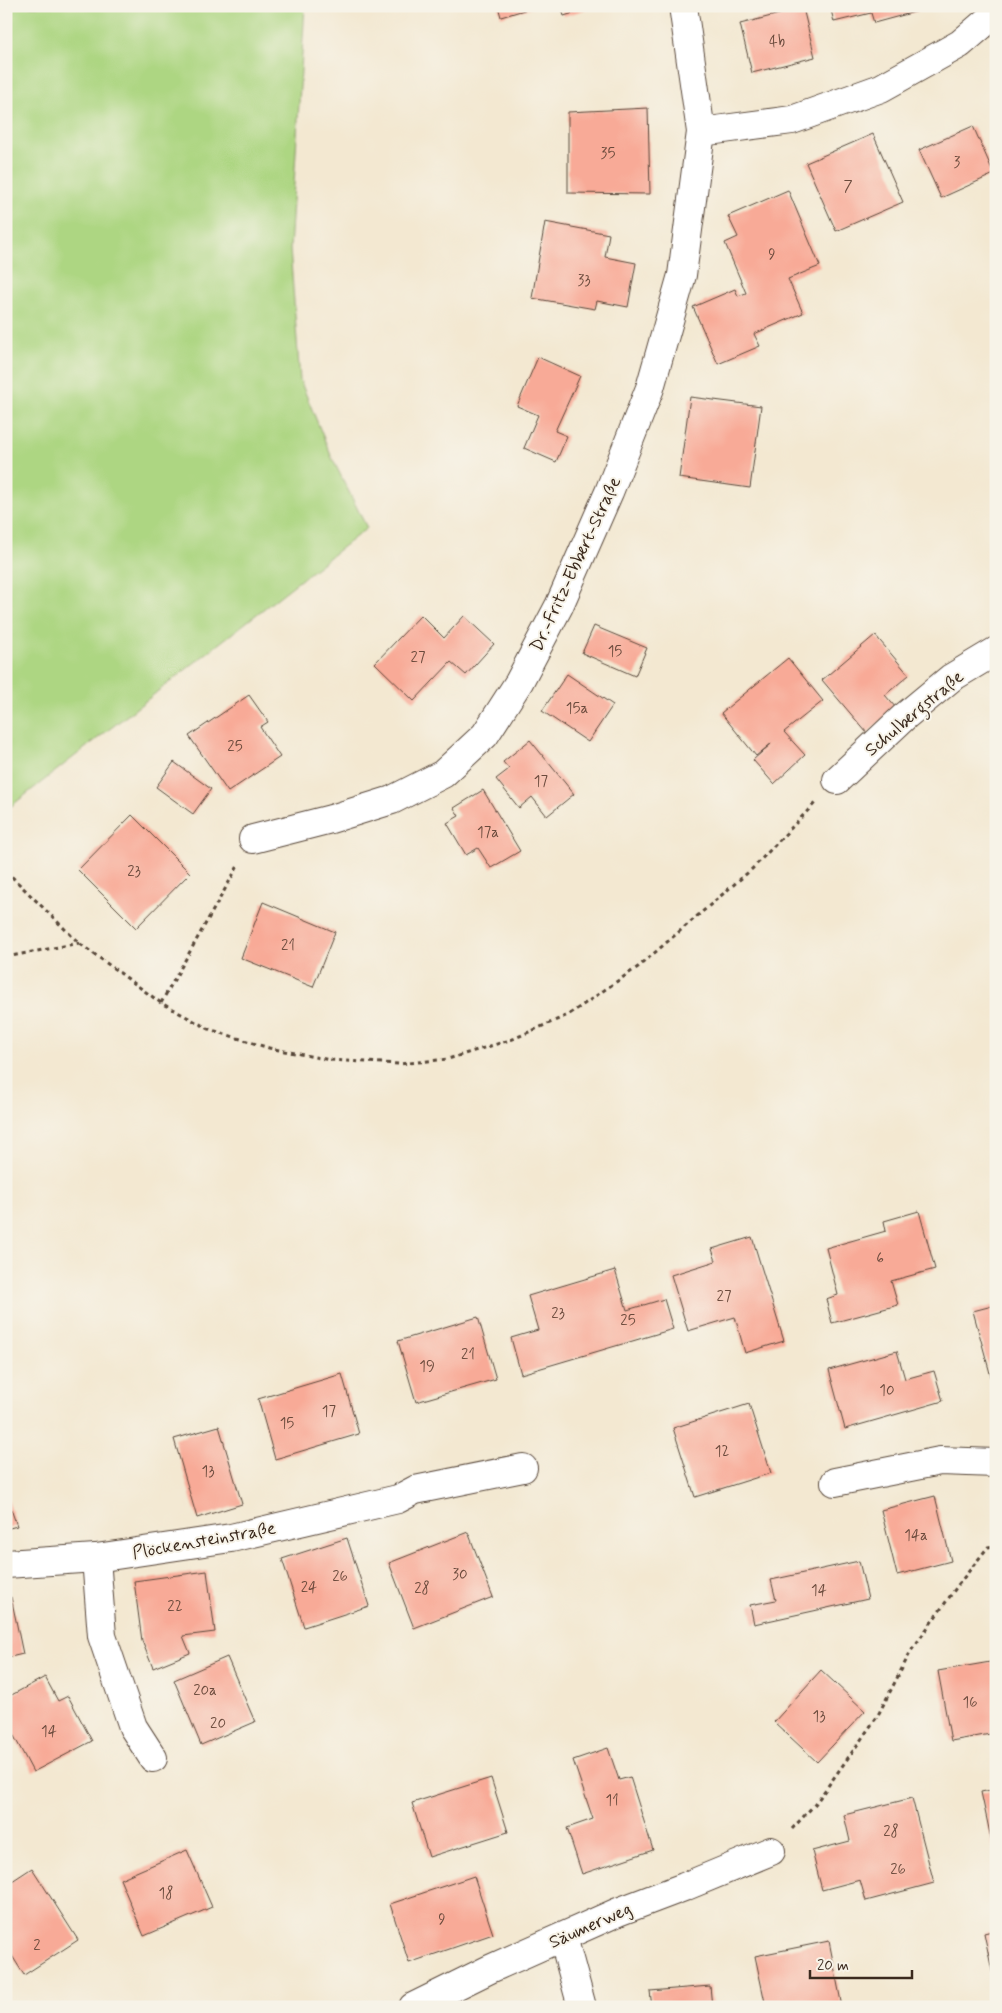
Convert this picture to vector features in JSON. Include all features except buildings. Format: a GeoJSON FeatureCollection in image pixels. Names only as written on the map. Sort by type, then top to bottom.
{"type":"FeatureCollection","features":[{"type":"Feature","properties":{"kind":"street","name":"Dr.-Fritz-Ebbert-Straße"},"geometry":{"type":"LineString","coordinates":[[252,839],[331,819],[392,800],[443,774],[485,735],[509,697],[559,606],[609,492],[650,388],[682,275],[701,132],[683,6]]}},
{"type":"Feature","properties":{"kind":"street"},"geometry":{"type":"LineString","coordinates":[[701,132],[792,120],[881,88],[960,44],[996,13]]}},
{"type":"Feature","properties":{"kind":"street","name":"Schulbergstraße"},"geometry":{"type":"LineString","coordinates":[[837,780],[904,717],[951,678],[996,651]]}},
{"type":"Feature","properties":{"kind":"street"},"geometry":{"type":"LineString","coordinates":[[835,1482],[940,1460],[996,1463]]}},
{"type":"Feature","properties":{"kind":"street","name":"Plöckensteinstraße"},"geometry":{"type":"LineString","coordinates":[[6,1564],[96,1558],[231,1538],[398,1498],[415,1490],[523,1468]]}},
{"type":"Feature","properties":{"kind":"street"},"geometry":{"type":"LineString","coordinates":[[96,1558],[102,1636],[133,1727],[153,1758]]}},
{"type":"Feature","properties":{"kind":"street","name":"Säumerweg"},"geometry":{"type":"LineString","coordinates":[[413,2007],[490,1969],[618,1912],[771,1851]]}},
{"type":"Feature","properties":{"kind":"street"},"geometry":{"type":"LineString","coordinates":[[563,1937],[582,2007]]}},
{"type":"Feature","properties":{"kind":"path"},"geometry":{"type":"LineString","coordinates":[[6,871],[79,943],[161,1003],[209,1029],[269,1048],[330,1060],[399,1064],[448,1058],[513,1038],[568,1015],[638,967],[752,869],[837,780]]}},
{"type":"Feature","properties":{"kind":"path"},"geometry":{"type":"LineString","coordinates":[[161,1003],[252,839]]}},
{"type":"Feature","properties":{"kind":"path"},"geometry":{"type":"LineString","coordinates":[[6,957],[79,943]]}},
{"type":"Feature","properties":{"kind":"path"},"geometry":{"type":"LineString","coordinates":[[771,1851],[816,1803],[877,1717],[911,1651],[988,1547],[996,1546]]}},
{"type":"Feature","properties":{"kind":"green space"},"geometry":{"type":"Polygon","coordinates":[[[13,6],[305,6],[290,249],[300,380],[332,458],[367,528],[6,810],[6,9],[13,6]]]}}]}
